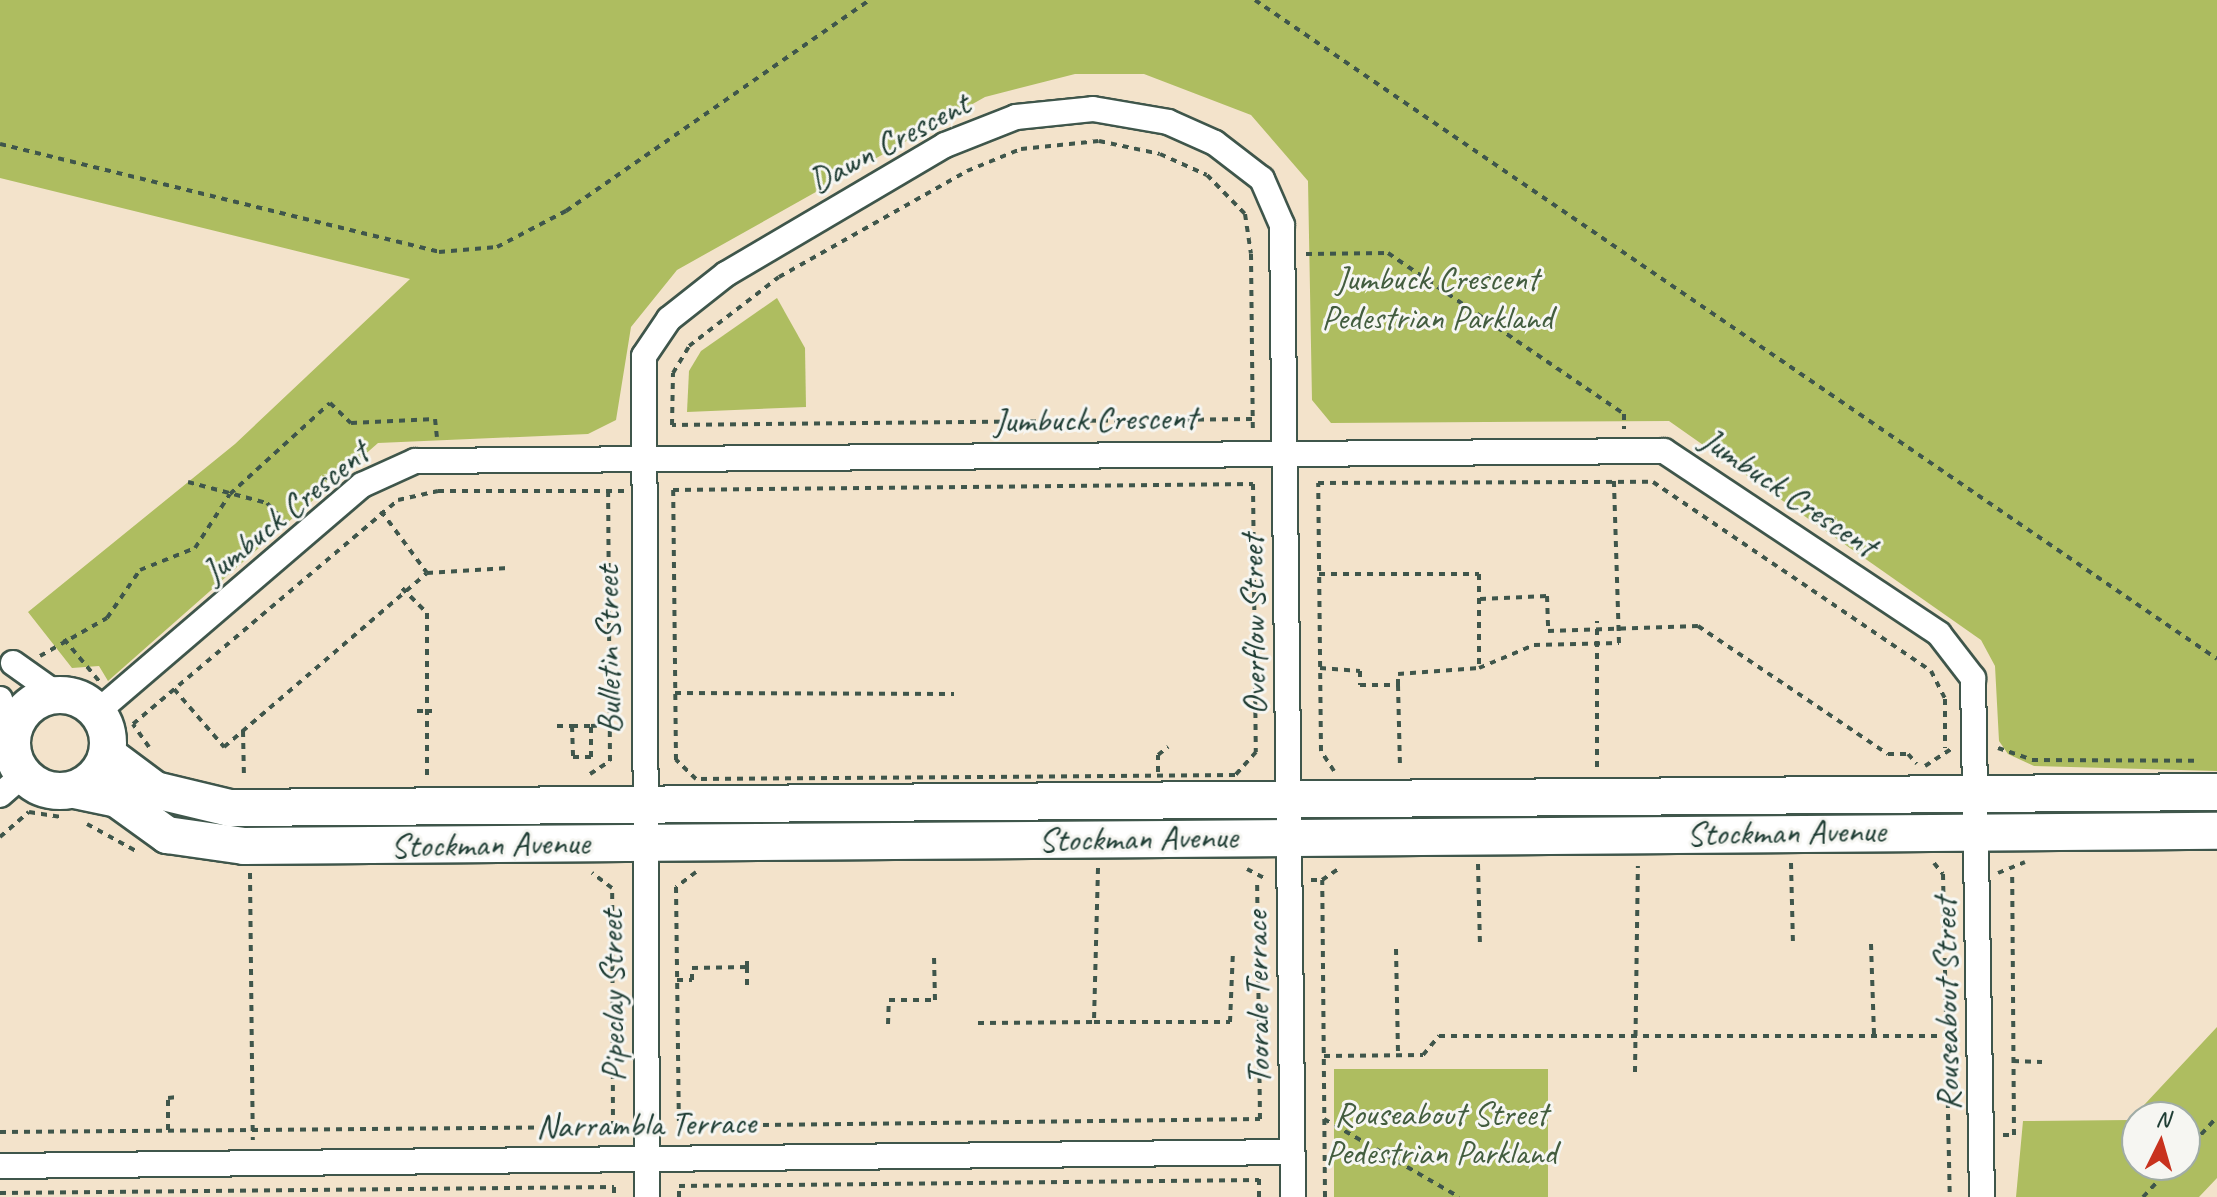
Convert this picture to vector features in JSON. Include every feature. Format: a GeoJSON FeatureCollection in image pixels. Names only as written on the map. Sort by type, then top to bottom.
{"type":"FeatureCollection","features":[{"type":"Feature","properties":{"kind":"street","name":"Dawn Crescent"},"geometry":{"type":"LineString","coordinates":[[640,458],[641,371],[669,319],[756,253],[991,125],[1093,109],[1192,132],[1262,179],[1278,209],[1284,254],[1286,451]]}},
{"type":"Feature","properties":{"kind":"street","name":"Jumbuck Crescent"},"geometry":{"type":"LineString","coordinates":[[97,712],[374,476],[438,459],[1624,448],[1664,451],[1688,463],[1950,643],[1973,678],[1978,811]]}},
{"type":"Feature","properties":{"kind":"street","name":"Overflow Street"},"geometry":{"type":"LineString","coordinates":[[1286,451],[1289,798]]}},
{"type":"Feature","properties":{"kind":"street","name":"Bulletin Street"},"geometry":{"type":"LineString","coordinates":[[640,458],[644,843]]}},
{"type":"Feature","properties":{"kind":"street"},"geometry":{"type":"LineString","coordinates":[[0,699],[12,735],[12,785],[74,790],[108,755],[97,712],[58,695],[17,666]]}},
{"type":"Feature","properties":{"kind":"street"},"geometry":{"type":"LineString","coordinates":[[12,735],[24,710],[58,695]]}},
{"type":"Feature","properties":{"kind":"street","name":"Stockman Avenue"},"geometry":{"type":"LineString","coordinates":[[108,755],[155,790],[210,807],[1289,798],[1978,811],[2217,831]]}},
{"type":"Feature","properties":{"kind":"street","name":"Stockman Avenue"},"geometry":{"type":"LineString","coordinates":[[74,790],[117,799],[167,835],[250,846],[1289,836],[1978,811],[2217,792]]}},
{"type":"Feature","properties":{"kind":"street","name":"Toorale Terrace"},"geometry":{"type":"LineString","coordinates":[[1289,798],[1293,1197]]}},
{"type":"Feature","properties":{"kind":"street","name":"Rouseabout Street"},"geometry":{"type":"LineString","coordinates":[[1978,811],[1982,1197]]}},
{"type":"Feature","properties":{"kind":"street","name":"Pipeclay Street"},"geometry":{"type":"LineString","coordinates":[[644,843],[647,1197]]}},
{"type":"Feature","properties":{"kind":"street","name":"Narrambla Terrace"},"geometry":{"type":"LineString","coordinates":[[0,1166],[1292,1152]]}},
{"type":"Feature","properties":{"kind":"path"},"geometry":{"type":"LineString","coordinates":[[0,144],[439,252],[497,247],[566,211],[870,0]]}},
{"type":"Feature","properties":{"kind":"path"},"geometry":{"type":"LineString","coordinates":[[1255,0],[2217,659]]}},
{"type":"Feature","properties":{"kind":"path"},"geometry":{"type":"LineString","coordinates":[[1099,141],[1181,162],[1237,200],[1251,254],[1252,419],[672,425],[678,359],[710,327],[779,277],[967,171],[1021,149],[1099,141]]}},
{"type":"Feature","properties":{"kind":"path"},"geometry":{"type":"LineString","coordinates":[[1251,254],[1388,253],[1624,414],[1624,479]]}},
{"type":"Feature","properties":{"kind":"path"},"geometry":{"type":"LineString","coordinates":[[17,666],[63,638],[107,618],[140,570],[195,548],[230,494],[330,403],[351,423],[435,419],[438,491]]}},
{"type":"Feature","properties":{"kind":"path"},"geometry":{"type":"LineString","coordinates":[[1348,772],[1335,772],[1321,751],[1318,483],[1624,479],[1666,487],[1918,659],[1945,699],[1945,748]]}},
{"type":"Feature","properties":{"kind":"path"},"geometry":{"type":"LineString","coordinates":[[1400,772],[1398,674],[1479,668],[1548,645],[1619,643],[1614,480]]}},
{"type":"Feature","properties":{"kind":"path"},"geometry":{"type":"LineString","coordinates":[[188,482],[267,503],[321,563]]}},
{"type":"Feature","properties":{"kind":"path"},"geometry":{"type":"LineString","coordinates":[[1253,484],[1256,752],[1235,775],[696,779],[676,760],[675,693],[673,490],[1253,484]]}},
{"type":"Feature","properties":{"kind":"path"},"geometry":{"type":"LineString","coordinates":[[151,749],[133,724],[381,511],[438,491],[608,491],[610,761],[580,781]]}},
{"type":"Feature","properties":{"kind":"path"},"geometry":{"type":"LineString","coordinates":[[381,511],[427,573]]}},
{"type":"Feature","properties":{"kind":"path"},"geometry":{"type":"LineString","coordinates":[[174,689],[224,747],[403,590],[427,573],[508,568]]}},
{"type":"Feature","properties":{"kind":"path"},"geometry":{"type":"LineString","coordinates":[[1319,574],[1414,571],[1479,574],[1479,668]]}},
{"type":"Feature","properties":{"kind":"path"},"geometry":{"type":"LineString","coordinates":[[403,590],[427,613],[432,711],[427,784]]}},
{"type":"Feature","properties":{"kind":"path"},"geometry":{"type":"LineString","coordinates":[[1480,599],[1547,596],[1548,645]]}},
{"type":"Feature","properties":{"kind":"path"},"geometry":{"type":"LineString","coordinates":[[1597,621],[1597,771]]}},
{"type":"Feature","properties":{"kind":"path"},"geometry":{"type":"LineString","coordinates":[[1548,631],[1698,626],[1888,754],[1908,754],[1921,769]]}},
{"type":"Feature","properties":{"kind":"path"},"geometry":{"type":"LineString","coordinates":[[1320,668],[1360,671],[1360,685],[1398,685]]}},
{"type":"Feature","properties":{"kind":"path"},"geometry":{"type":"LineString","coordinates":[[675,693],[954,694]]}},
{"type":"Feature","properties":{"kind":"path"},"geometry":{"type":"LineString","coordinates":[[417,711],[432,711]]}},
{"type":"Feature","properties":{"kind":"path"},"geometry":{"type":"LineString","coordinates":[[557,726],[609,725]]}},
{"type":"Feature","properties":{"kind":"path"},"geometry":{"type":"LineString","coordinates":[[572,726],[573,757],[591,757],[591,726]]}},
{"type":"Feature","properties":{"kind":"path"},"geometry":{"type":"LineString","coordinates":[[243,730],[249,787]]}},
{"type":"Feature","properties":{"kind":"path"},"geometry":{"type":"LineString","coordinates":[[1158,775],[1158,755],[1168,747]]}},
{"type":"Feature","properties":{"kind":"path"},"geometry":{"type":"LineString","coordinates":[[1905,769],[1921,769],[1945,748],[1978,748],[2032,760],[2217,763]]}},
{"type":"Feature","properties":{"kind":"path"},"geometry":{"type":"LineString","coordinates":[[1582,771],[1612,771]]}},
{"type":"Feature","properties":{"kind":"path"},"geometry":{"type":"LineString","coordinates":[[1387,772],[1415,772]]}},
{"type":"Feature","properties":{"kind":"path"},"geometry":{"type":"LineString","coordinates":[[412,784],[443,784]]}},
{"type":"Feature","properties":{"kind":"path"},"geometry":{"type":"LineString","coordinates":[[250,846],[254,1191]]}},
{"type":"Feature","properties":{"kind":"path"},"geometry":{"type":"LineString","coordinates":[[1925,851],[1943,874],[1950,1197]]}},
{"type":"Feature","properties":{"kind":"path"},"geometry":{"type":"LineString","coordinates":[[1790,853],[1793,945]]}},
{"type":"Feature","properties":{"kind":"path"},"geometry":{"type":"LineString","coordinates":[[1635,1072],[1637,855]]}},
{"type":"Feature","properties":{"kind":"path"},"geometry":{"type":"LineString","coordinates":[[1463,858],[1493,858]]}},
{"type":"Feature","properties":{"kind":"path"},"geometry":{"type":"LineString","coordinates":[[1478,858],[1480,948]]}},
{"type":"Feature","properties":{"kind":"path"},"geometry":{"type":"LineString","coordinates":[[1239,860],[1257,879],[1259,1197]]}},
{"type":"Feature","properties":{"kind":"path"},"geometry":{"type":"LineString","coordinates":[[1325,1197],[1322,880],[1350,860]]}},
{"type":"Feature","properties":{"kind":"path"},"geometry":{"type":"LineString","coordinates":[[1082,862],[1113,862]]}},
{"type":"Feature","properties":{"kind":"path"},"geometry":{"type":"LineString","coordinates":[[1094,1022],[1098,862]]}},
{"type":"Feature","properties":{"kind":"path"},"geometry":{"type":"LineString","coordinates":[[702,866],[676,887],[679,1126],[1325,1119],[1459,1197]]}},
{"type":"Feature","properties":{"kind":"path"},"geometry":{"type":"LineString","coordinates":[[0,1132],[613,1127],[612,888],[586,867]]}},
{"type":"Feature","properties":{"kind":"path"},"geometry":{"type":"LineString","coordinates":[[1948,1135],[2014,1135],[2012,872]]}},
{"type":"Feature","properties":{"kind":"path"},"geometry":{"type":"LineString","coordinates":[[1871,944],[1874,1036]]}},
{"type":"Feature","properties":{"kind":"path"},"geometry":{"type":"LineString","coordinates":[[1396,949],[1398,1055]]}},
{"type":"Feature","properties":{"kind":"path"},"geometry":{"type":"LineString","coordinates":[[978,1023],[1230,1022],[1233,951]]}},
{"type":"Feature","properties":{"kind":"path"},"geometry":{"type":"LineString","coordinates":[[888,1024],[889,1000],[935,1000],[934,957]]}},
{"type":"Feature","properties":{"kind":"path"},"geometry":{"type":"LineString","coordinates":[[747,960],[747,989]]}},
{"type":"Feature","properties":{"kind":"path"},"geometry":{"type":"LineString","coordinates":[[677,980],[692,980],[692,968],[747,967]]}},
{"type":"Feature","properties":{"kind":"path"},"geometry":{"type":"LineString","coordinates":[[1324,1056],[1423,1055],[1439,1036],[1947,1036]]}},
{"type":"Feature","properties":{"kind":"path"},"geometry":{"type":"LineString","coordinates":[[2013,1061],[2042,1062]]}},
{"type":"Feature","properties":{"kind":"path"},"geometry":{"type":"LineString","coordinates":[[168,1130],[168,1098],[177,1097]]}},
{"type":"Feature","properties":{"kind":"path"},"geometry":{"type":"LineString","coordinates":[[2201,1134],[2217,1117]]}},
{"type":"Feature","properties":{"kind":"path"},"geometry":{"type":"LineString","coordinates":[[679,1197],[679,1186],[1259,1180]]}},
{"type":"Feature","properties":{"kind":"path"},"geometry":{"type":"LineString","coordinates":[[2143,1197],[2158,1181]]}},
{"type":"Feature","properties":{"kind":"path"},"geometry":{"type":"LineString","coordinates":[[0,1193],[614,1187],[614,1197]]}},
{"type":"Feature","properties":{"kind":"green space","name":"Jumbuck Crescent Pedestrian Parkland"},"geometry":{"type":"Polygon","coordinates":[[[0,0],[2217,0],[2217,771],[2034,766],[2008,754],[1999,741],[1995,666],[1981,640],[1669,421],[1331,423],[1312,400],[1308,181],[1251,115],[1144,74],[1075,74],[985,97],[677,270],[631,327],[616,420],[588,434],[378,443],[108,681],[99,666],[72,668],[28,612],[235,444],[410,279],[0,178],[0,0]]]}},
{"type":"Feature","properties":{"kind":"green space"},"geometry":{"type":"Polygon","coordinates":[[[777,298],[805,348],[806,407],[687,412],[689,371],[701,351],[777,298]]]}},
{"type":"Feature","properties":{"kind":"green space"},"geometry":{"type":"Polygon","coordinates":[[[2217,1027],[2217,1178],[2199,1197],[2016,1197],[2023,1121],[2121,1120],[2121,1181],[2201,1181],[2201,1101],[2148,1101],[2217,1027]]]}},
{"type":"Feature","properties":{"kind":"green space","name":"Rouseabout Street Pedestrian Parkland"},"geometry":{"type":"Polygon","coordinates":[[[1334,1069],[1548,1069],[1548,1197],[1334,1197],[1334,1069]]]}}]}
